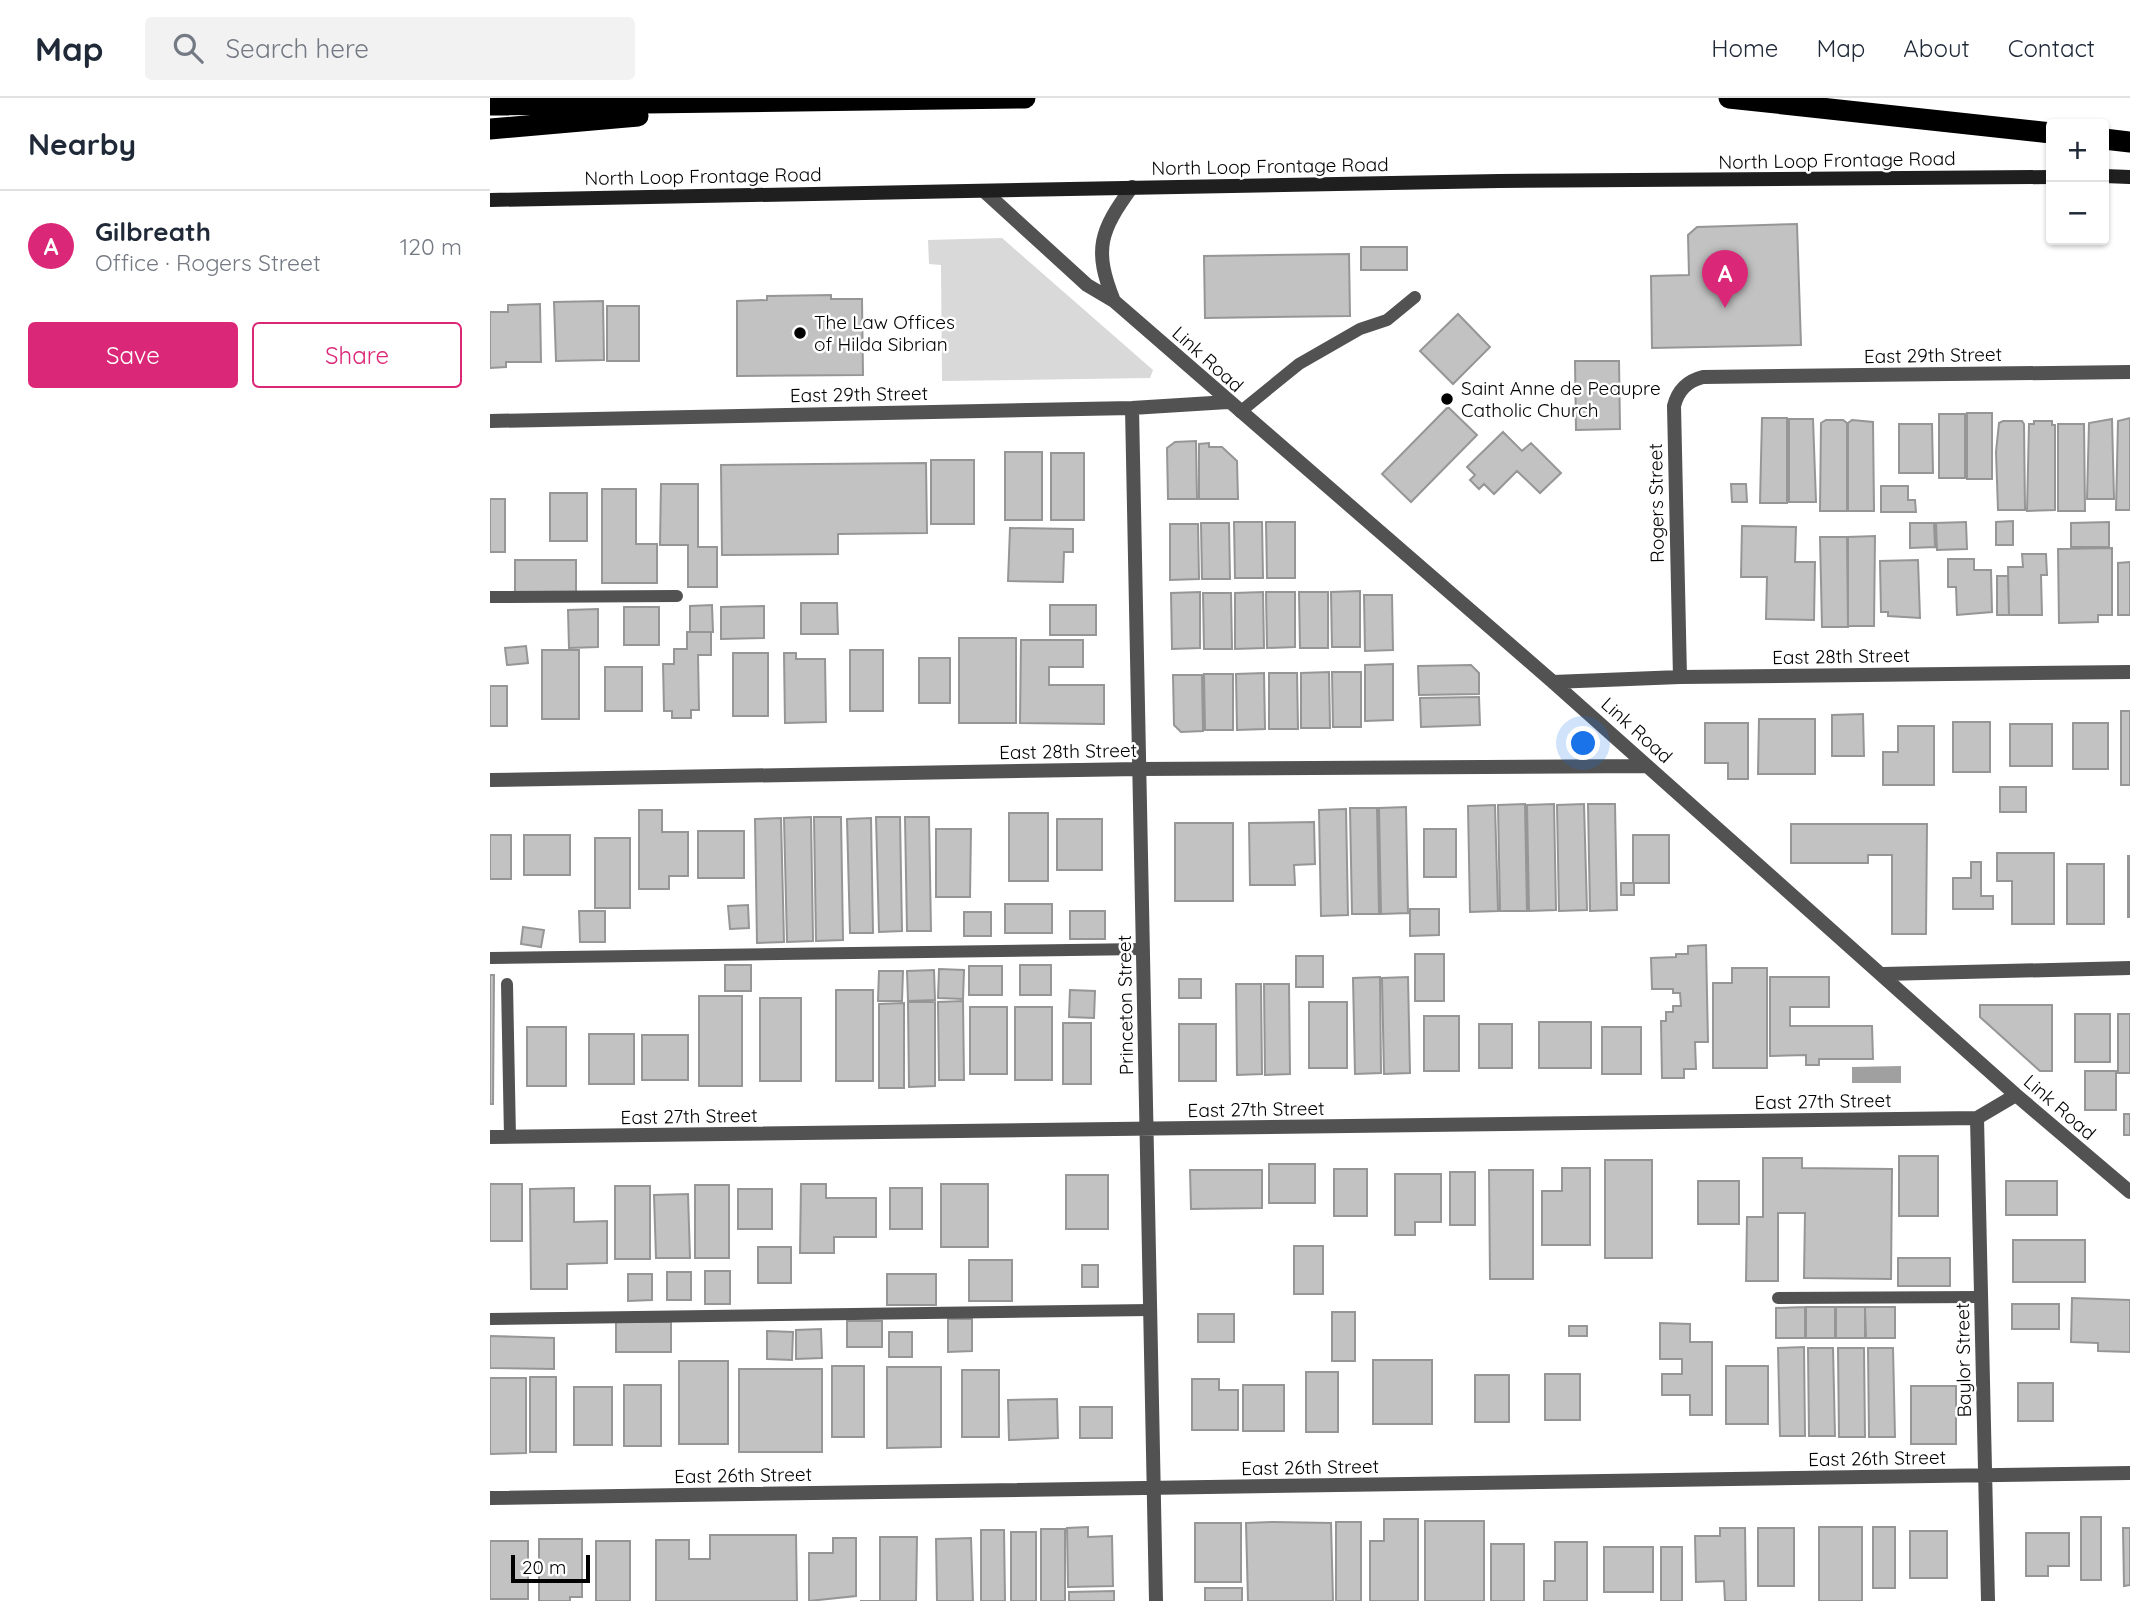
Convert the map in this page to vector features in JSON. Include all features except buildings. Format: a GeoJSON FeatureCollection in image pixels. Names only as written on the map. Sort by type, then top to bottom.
{"type":"FeatureCollection","features":[{"type":"Feature","properties":{"kind":"highway"},"geometry":{"type":"LineString","coordinates":[[490,105],[1024,98]]}},
{"type":"Feature","properties":{"kind":"highway"},"geometry":{"type":"LineString","coordinates":[[1729,98],[2046,132]]}},
{"type":"Feature","properties":{"kind":"highway"},"geometry":{"type":"LineString","coordinates":[[490,129],[802,101]]}},
{"type":"Feature","properties":{"kind":"highway"},"geometry":{"type":"LineString","coordinates":[[2109,140],[2130,142]]}},
{"type":"Feature","properties":{"kind":"main road"},"geometry":{"type":"LineString","coordinates":[[2109,176],[2130,177]]}},
{"type":"Feature","properties":{"kind":"main road","name":"North Loop Frontage Road"},"geometry":{"type":"LineString","coordinates":[[490,200],[1132,187],[2046,177]]}},
{"type":"Feature","properties":{"kind":"street"},"geometry":{"type":"LineString","coordinates":[[1114,301],[1104,276],[1102,240],[1113,212],[1132,187]]}},
{"type":"Feature","properties":{"kind":"street","name":"Link Road"},"geometry":{"type":"LineString","coordinates":[[984,191],[1087,285],[1114,301],[1553,682],[2016,1095],[2130,1192]]}},
{"type":"Feature","properties":{"kind":"street","name":"East 29th Street"},"geometry":{"type":"LineString","coordinates":[[1737,377],[2130,372]]}},
{"type":"Feature","properties":{"kind":"street","name":"Rogers Street"},"geometry":{"type":"LineString","coordinates":[[1680,677],[1674,406],[1681,390],[1695,380],[1737,377]]}},
{"type":"Feature","properties":{"kind":"street","name":"East 29th Street"},"geometry":{"type":"LineString","coordinates":[[490,421],[1234,407]]}},
{"type":"Feature","properties":{"kind":"street","name":"Princeton Street"},"geometry":{"type":"LineString","coordinates":[[1132,408],[1156,1601]]}},
{"type":"Feature","properties":{"kind":"street","name":"East 28th Street"},"geometry":{"type":"LineString","coordinates":[[1553,682],[1680,677],[2130,672]]}},
{"type":"Feature","properties":{"kind":"street","name":"East 28th Street"},"geometry":{"type":"LineString","coordinates":[[490,780],[1139,769],[1647,766]]}},
{"type":"Feature","properties":{"kind":"street"},"geometry":{"type":"LineString","coordinates":[[1883,974],[2130,968]]}},
{"type":"Feature","properties":{"kind":"street","name":"East 27th Street"},"geometry":{"type":"LineString","coordinates":[[490,1138],[1977,1118],[2016,1095]]}},
{"type":"Feature","properties":{"kind":"street","name":"Baylor Street"},"geometry":{"type":"LineString","coordinates":[[1977,1118],[1988,1601]]}},
{"type":"Feature","properties":{"kind":"street","name":"East 26th Street"},"geometry":{"type":"LineString","coordinates":[[490,1498],[2130,1473]]}},
{"type":"Feature","properties":{"kind":"lane"},"geometry":{"type":"LineString","coordinates":[[1234,407],[1299,363],[1360,329],[1387,320],[1415,297]]}},
{"type":"Feature","properties":{"kind":"lane"},"geometry":{"type":"LineString","coordinates":[[490,597],[677,596]]}},
{"type":"Feature","properties":{"kind":"lane"},"geometry":{"type":"LineString","coordinates":[[490,958],[1143,949]]}},
{"type":"Feature","properties":{"kind":"lane"},"geometry":{"type":"LineString","coordinates":[[507,984],[510,1137]]}},
{"type":"Feature","properties":{"kind":"lane"},"geometry":{"type":"LineString","coordinates":[[1778,1298],[1981,1297]]}},
{"type":"Feature","properties":{"kind":"lane"},"geometry":{"type":"LineString","coordinates":[[490,1319],[1150,1310]]}},
{"type":"Feature","properties":{"kind":"shaded area"},"geometry":{"type":"Polygon","coordinates":[[[1002,238],[1153,370],[1150,378],[942,381],[941,265],[929,264],[928,240],[1002,238]]]}},
{"type":"Feature","properties":{"kind":"shaded area"},"geometry":{"type":"Polygon","coordinates":[[[1901,1066],[1901,1083],[1852,1083],[1852,1067],[1901,1066]]]}},
{"type":"Feature","properties":{"kind":"place","name":"Gilbreath"},"geometry":{"type":"Point","coordinates":[1725,308]}},
{"type":"Feature","properties":{"kind":"place","name":"The Law Offices of Hilda Sibrian"},"geometry":{"type":"Point","coordinates":[800,333]}},
{"type":"Feature","properties":{"kind":"place","name":"Saint Anne de Peaupre Catholic Church"},"geometry":{"type":"Point","coordinates":[1447,399]}}]}
